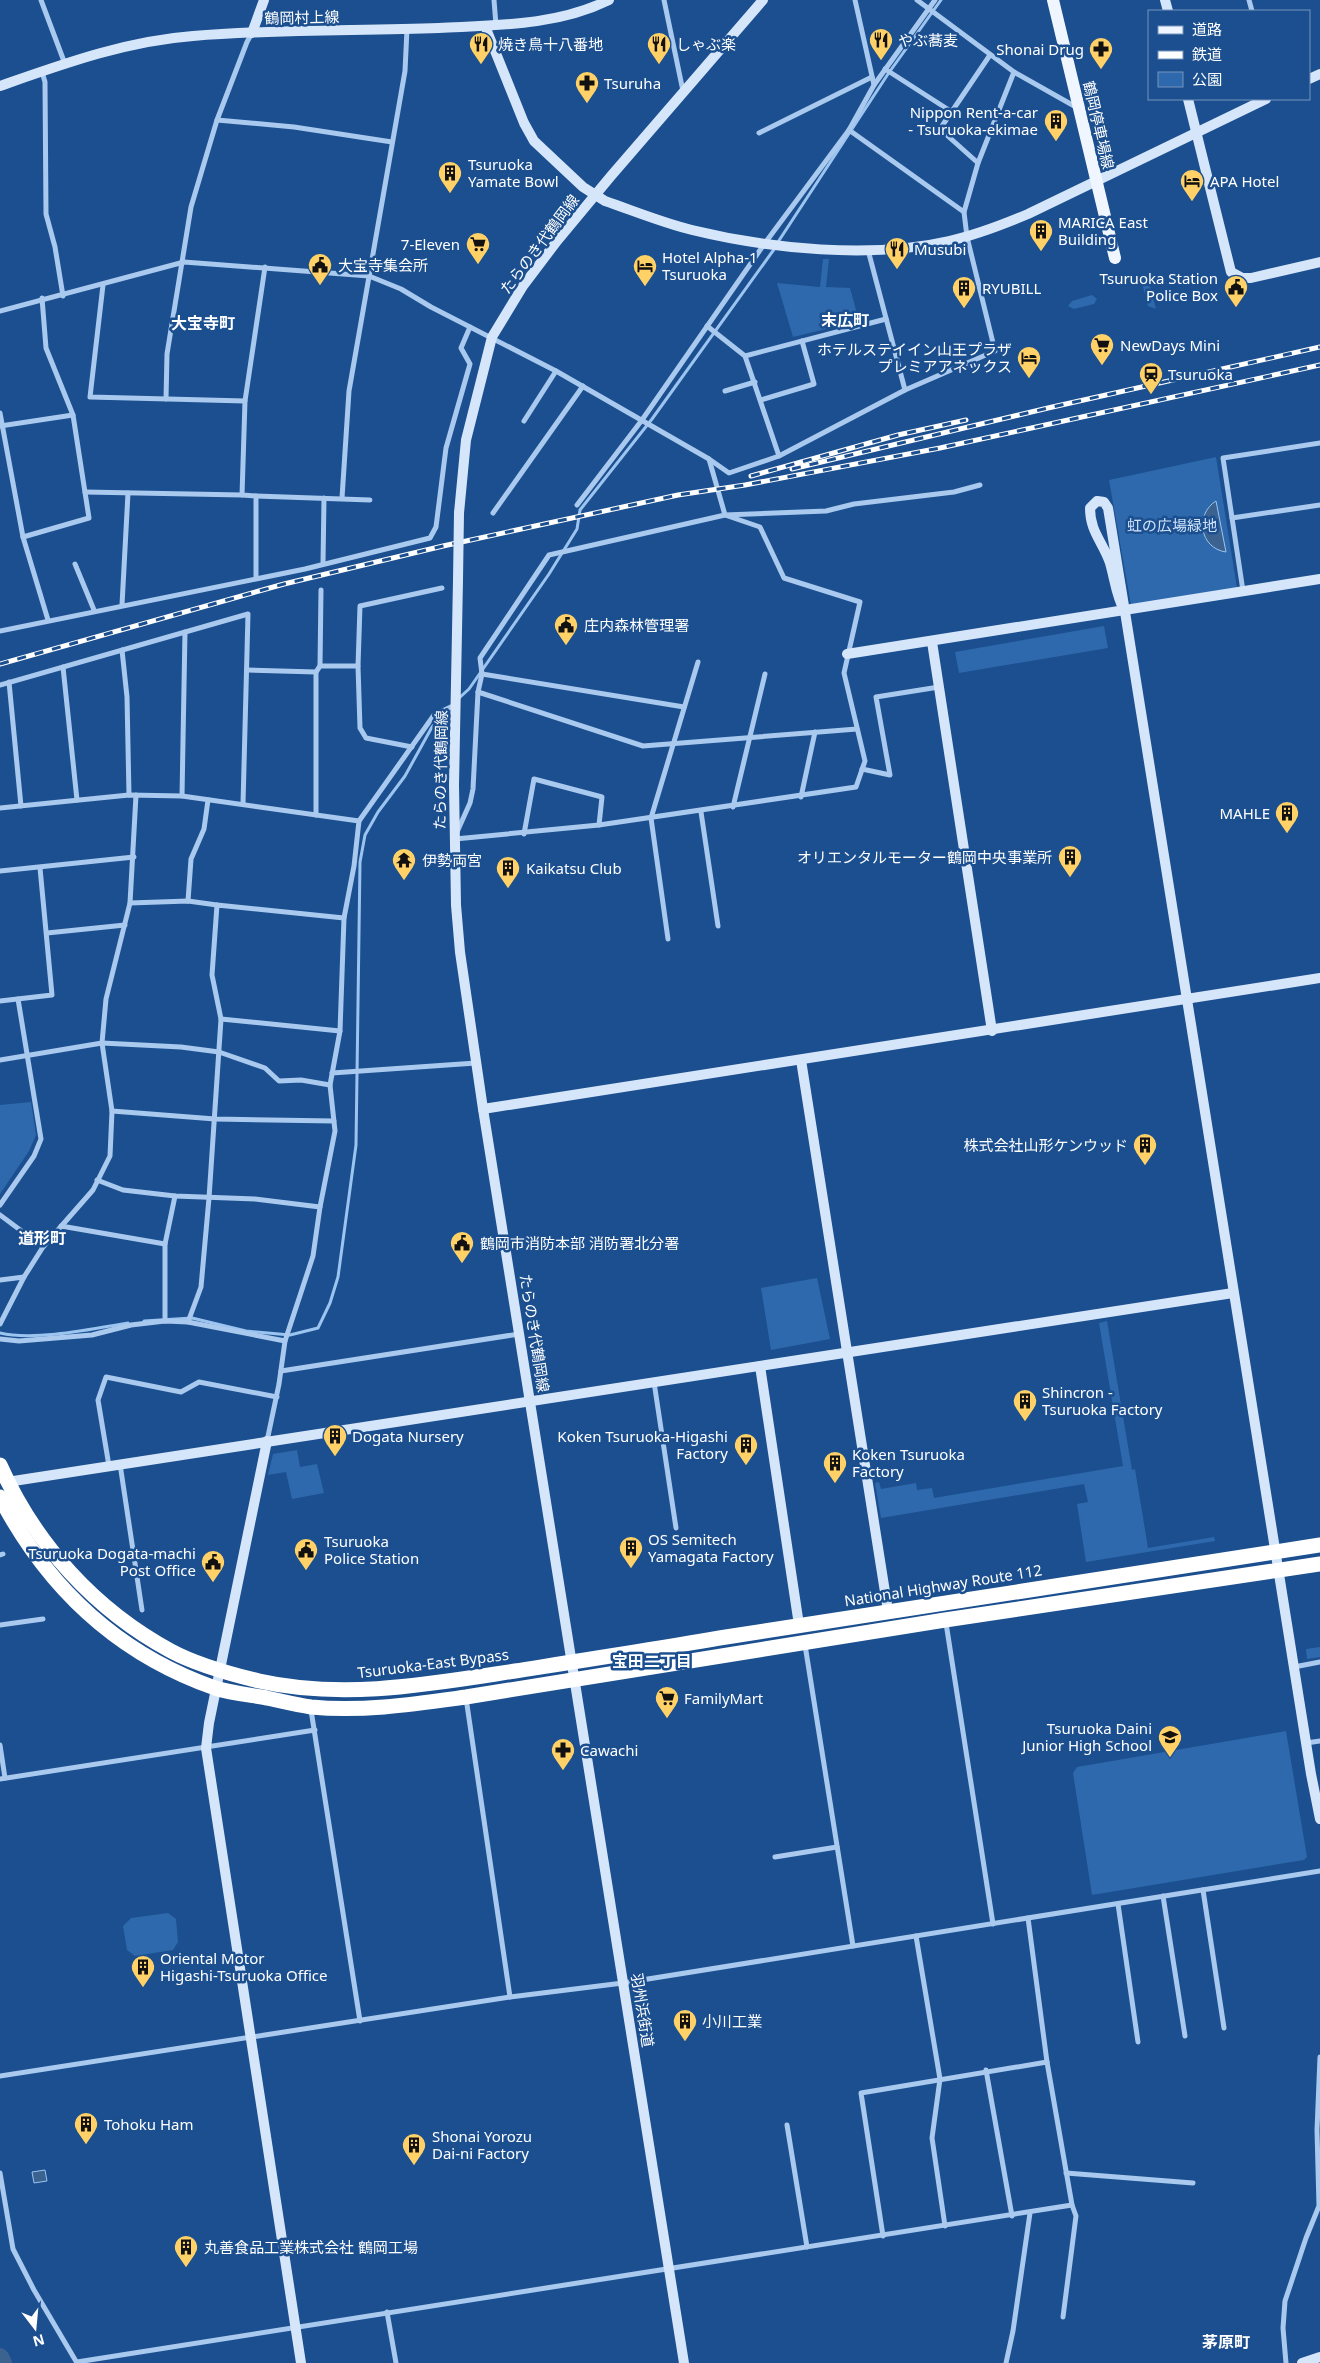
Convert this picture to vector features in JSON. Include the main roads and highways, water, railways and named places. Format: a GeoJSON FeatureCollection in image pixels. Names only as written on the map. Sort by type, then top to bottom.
{"type":"FeatureCollection","features":[{"type":"Feature","properties":{"kind":"highway","name":"Tsuruoka-East Bypass"},"geometry":{"type":"LineString","coordinates":[[0,1465],[31,1525],[45,1544],[88,1590],[128,1624],[173,1652],[221,1670],[282,1685],[353,1690],[440,1683],[572,1662]]}},
{"type":"Feature","properties":{"kind":"highway"},"geometry":{"type":"LineString","coordinates":[[0,1497],[24,1539],[50,1575],[72,1599],[121,1640],[169,1669],[217,1688],[311,1707],[389,1707],[466,1697],[945,1620],[1320,1564]]}},
{"type":"Feature","properties":{"kind":"highway","name":"National Highway Route 112"},"geometry":{"type":"LineString","coordinates":[[572,1662],[888,1611],[1320,1545]]}},
{"type":"Feature","properties":{"kind":"main road","name":"鶴岡停車場線"},"geometry":{"type":"LineString","coordinates":[[1053,0],[1115,258]]}},
{"type":"Feature","properties":{"kind":"waterway"},"geometry":{"type":"LineString","coordinates":[[778,242],[888,74],[941,0]]}},
{"type":"Feature","properties":{"kind":"waterway"},"geometry":{"type":"LineString","coordinates":[[458,699],[469,689],[549,574],[577,529],[580,510],[652,419],[775,248]]}},
{"type":"Feature","properties":{"kind":"waterway"},"geometry":{"type":"LineString","coordinates":[[144,1321],[192,1318],[246,1331],[290,1335],[318,1328],[330,1303],[338,1277],[356,1145],[360,862],[365,835],[378,812],[405,776],[432,727],[449,709]]}},
{"type":"Feature","properties":{"kind":"waterway"},"geometry":{"type":"LineString","coordinates":[[0,1333],[30,1336],[46,1335],[128,1323]]}},
{"type":"Feature","properties":{"kind":"waterway"},"geometry":{"type":"LineString","coordinates":[[0,2357],[3,2363]]}},
{"type":"Feature","properties":{"kind":"railway"},"geometry":{"type":"LineString","coordinates":[[792,469],[1048,408],[1320,347]]}},
{"type":"Feature","properties":{"kind":"railway"},"geometry":{"type":"LineString","coordinates":[[0,664],[284,584],[443,546],[678,495],[745,485],[940,448],[1320,365]]}},
{"type":"Feature","properties":{"kind":"railway"},"geometry":{"type":"LineString","coordinates":[[751,476],[898,435],[966,420]]}},
{"type":"Feature","properties":{"kind":"place","name":"やぶ蕎麦"},"geometry":{"type":"Point","coordinates":[881,61]}},
{"type":"Feature","properties":{"kind":"place","name":"焼き鳥十八番地"},"geometry":{"type":"Point","coordinates":[481,65]}},
{"type":"Feature","properties":{"kind":"place","name":"しゃぶ楽"},"geometry":{"type":"Point","coordinates":[659,65]}},
{"type":"Feature","properties":{"kind":"place","name":"Shonai Drug"},"geometry":{"type":"Point","coordinates":[1101,70]}},
{"type":"Feature","properties":{"kind":"place","name":"Tsuruha"},"geometry":{"type":"Point","coordinates":[587,104]}},
{"type":"Feature","properties":{"kind":"place","name":"Nippon Rent-a-car - Tsuruoka-ekimae"},"geometry":{"type":"Point","coordinates":[1056,142]}},
{"type":"Feature","properties":{"kind":"place","name":"Tsuruoka Yamate Bowl"},"geometry":{"type":"Point","coordinates":[450,194]}},
{"type":"Feature","properties":{"kind":"place","name":"APA Hotel"},"geometry":{"type":"Point","coordinates":[1192,202]}},
{"type":"Feature","properties":{"kind":"place","name":"MARICA East Building"},"geometry":{"type":"Point","coordinates":[1041,252]}},
{"type":"Feature","properties":{"kind":"place","name":"7-Eleven"},"geometry":{"type":"Point","coordinates":[478,265]}},
{"type":"Feature","properties":{"kind":"place","name":"Musubi"},"geometry":{"type":"Point","coordinates":[897,270]}},
{"type":"Feature","properties":{"kind":"place","name":"大宝寺集会所"},"geometry":{"type":"Point","coordinates":[320,286]}},
{"type":"Feature","properties":{"kind":"place","name":"Hotel Alpha-1 Tsuruoka"},"geometry":{"type":"Point","coordinates":[645,287]}},
{"type":"Feature","properties":{"kind":"place","name":"Tsuruoka Station Police Box"},"geometry":{"type":"Point","coordinates":[1236,308]}},
{"type":"Feature","properties":{"kind":"place","name":"RYUBILL"},"geometry":{"type":"Point","coordinates":[964,309]}},
{"type":"Feature","properties":{"kind":"place","name":"NewDays Mini"},"geometry":{"type":"Point","coordinates":[1102,366]}},
{"type":"Feature","properties":{"kind":"place","name":"ホテルステイイン山王プラザ プレミアアネックス"},"geometry":{"type":"Point","coordinates":[1029,379]}},
{"type":"Feature","properties":{"kind":"place","name":"Tsuruoka"},"geometry":{"type":"Point","coordinates":[1151,395]}},
{"type":"Feature","properties":{"kind":"place","name":"庄内森林管理署"},"geometry":{"type":"Point","coordinates":[566,646]}},
{"type":"Feature","properties":{"kind":"place","name":"MAHLE"},"geometry":{"type":"Point","coordinates":[1287,834]}},
{"type":"Feature","properties":{"kind":"place","name":"オリエンタルモーター鶴岡中央事業所"},"geometry":{"type":"Point","coordinates":[1070,878]}},
{"type":"Feature","properties":{"kind":"place","name":"伊勢両宮"},"geometry":{"type":"Point","coordinates":[404,881]}},
{"type":"Feature","properties":{"kind":"place","name":"Kaikatsu Club"},"geometry":{"type":"Point","coordinates":[508,889]}},
{"type":"Feature","properties":{"kind":"place","name":"株式会社山形ケンウッド"},"geometry":{"type":"Point","coordinates":[1145,1166]}},
{"type":"Feature","properties":{"kind":"place","name":"鶴岡市消防本部 消防署北分署"},"geometry":{"type":"Point","coordinates":[462,1264]}},
{"type":"Feature","properties":{"kind":"place","name":"Shincron - Tsuruoka Factory"},"geometry":{"type":"Point","coordinates":[1025,1422]}},
{"type":"Feature","properties":{"kind":"place","name":"Dogata Nursery"},"geometry":{"type":"Point","coordinates":[335,1457]}},
{"type":"Feature","properties":{"kind":"place","name":"Koken Tsuruoka-Higashi Factory"},"geometry":{"type":"Point","coordinates":[746,1466]}},
{"type":"Feature","properties":{"kind":"place","name":"Koken Tsuruoka Factory"},"geometry":{"type":"Point","coordinates":[835,1484]}},
{"type":"Feature","properties":{"kind":"place","name":"OS Semitech Yamagata Factory"},"geometry":{"type":"Point","coordinates":[631,1569]}},
{"type":"Feature","properties":{"kind":"place","name":"Tsuruoka Police Station"},"geometry":{"type":"Point","coordinates":[306,1571]}},
{"type":"Feature","properties":{"kind":"place","name":"Tsuruoka Dogata-machi Post Office"},"geometry":{"type":"Point","coordinates":[213,1583]}},
{"type":"Feature","properties":{"kind":"place","name":"FamilyMart"},"geometry":{"type":"Point","coordinates":[667,1719]}},
{"type":"Feature","properties":{"kind":"place","name":"Tsuruoka Daini Junior High School"},"geometry":{"type":"Point","coordinates":[1170,1758]}},
{"type":"Feature","properties":{"kind":"place","name":"Cawachi"},"geometry":{"type":"Point","coordinates":[563,1771]}},
{"type":"Feature","properties":{"kind":"place","name":"Oriental Motor Higashi-Tsuruoka Office"},"geometry":{"type":"Point","coordinates":[143,1988]}},
{"type":"Feature","properties":{"kind":"place","name":"小川工業"},"geometry":{"type":"Point","coordinates":[685,2042]}},
{"type":"Feature","properties":{"kind":"place","name":"Tohoku Ham"},"geometry":{"type":"Point","coordinates":[86,2145]}},
{"type":"Feature","properties":{"kind":"place","name":"Shonai Yorozu Dai-ni Factory"},"geometry":{"type":"Point","coordinates":[414,2166]}},
{"type":"Feature","properties":{"kind":"place","name":"丸善食品工業株式会社 鶴岡工場"},"geometry":{"type":"Point","coordinates":[186,2268]}},
{"type":"Feature","properties":{"kind":"district","name":"末広町"},"geometry":{"type":"Point","coordinates":[845,320]}},
{"type":"Feature","properties":{"kind":"district","name":"大宝寺町"},"geometry":{"type":"Point","coordinates":[203,323]}},
{"type":"Feature","properties":{"kind":"district","name":"道形町"},"geometry":{"type":"Point","coordinates":[42,1238]}},
{"type":"Feature","properties":{"kind":"district","name":"宝田二丁目"},"geometry":{"type":"Point","coordinates":[652,1661]}},
{"type":"Feature","properties":{"kind":"district","name":"茅原町"},"geometry":{"type":"Point","coordinates":[1226,2342]}},
{"type":"Feature","properties":{"kind":"park label","name":"虹の広場緑地"},"geometry":{"type":"Point","coordinates":[1172,525]}}]}
